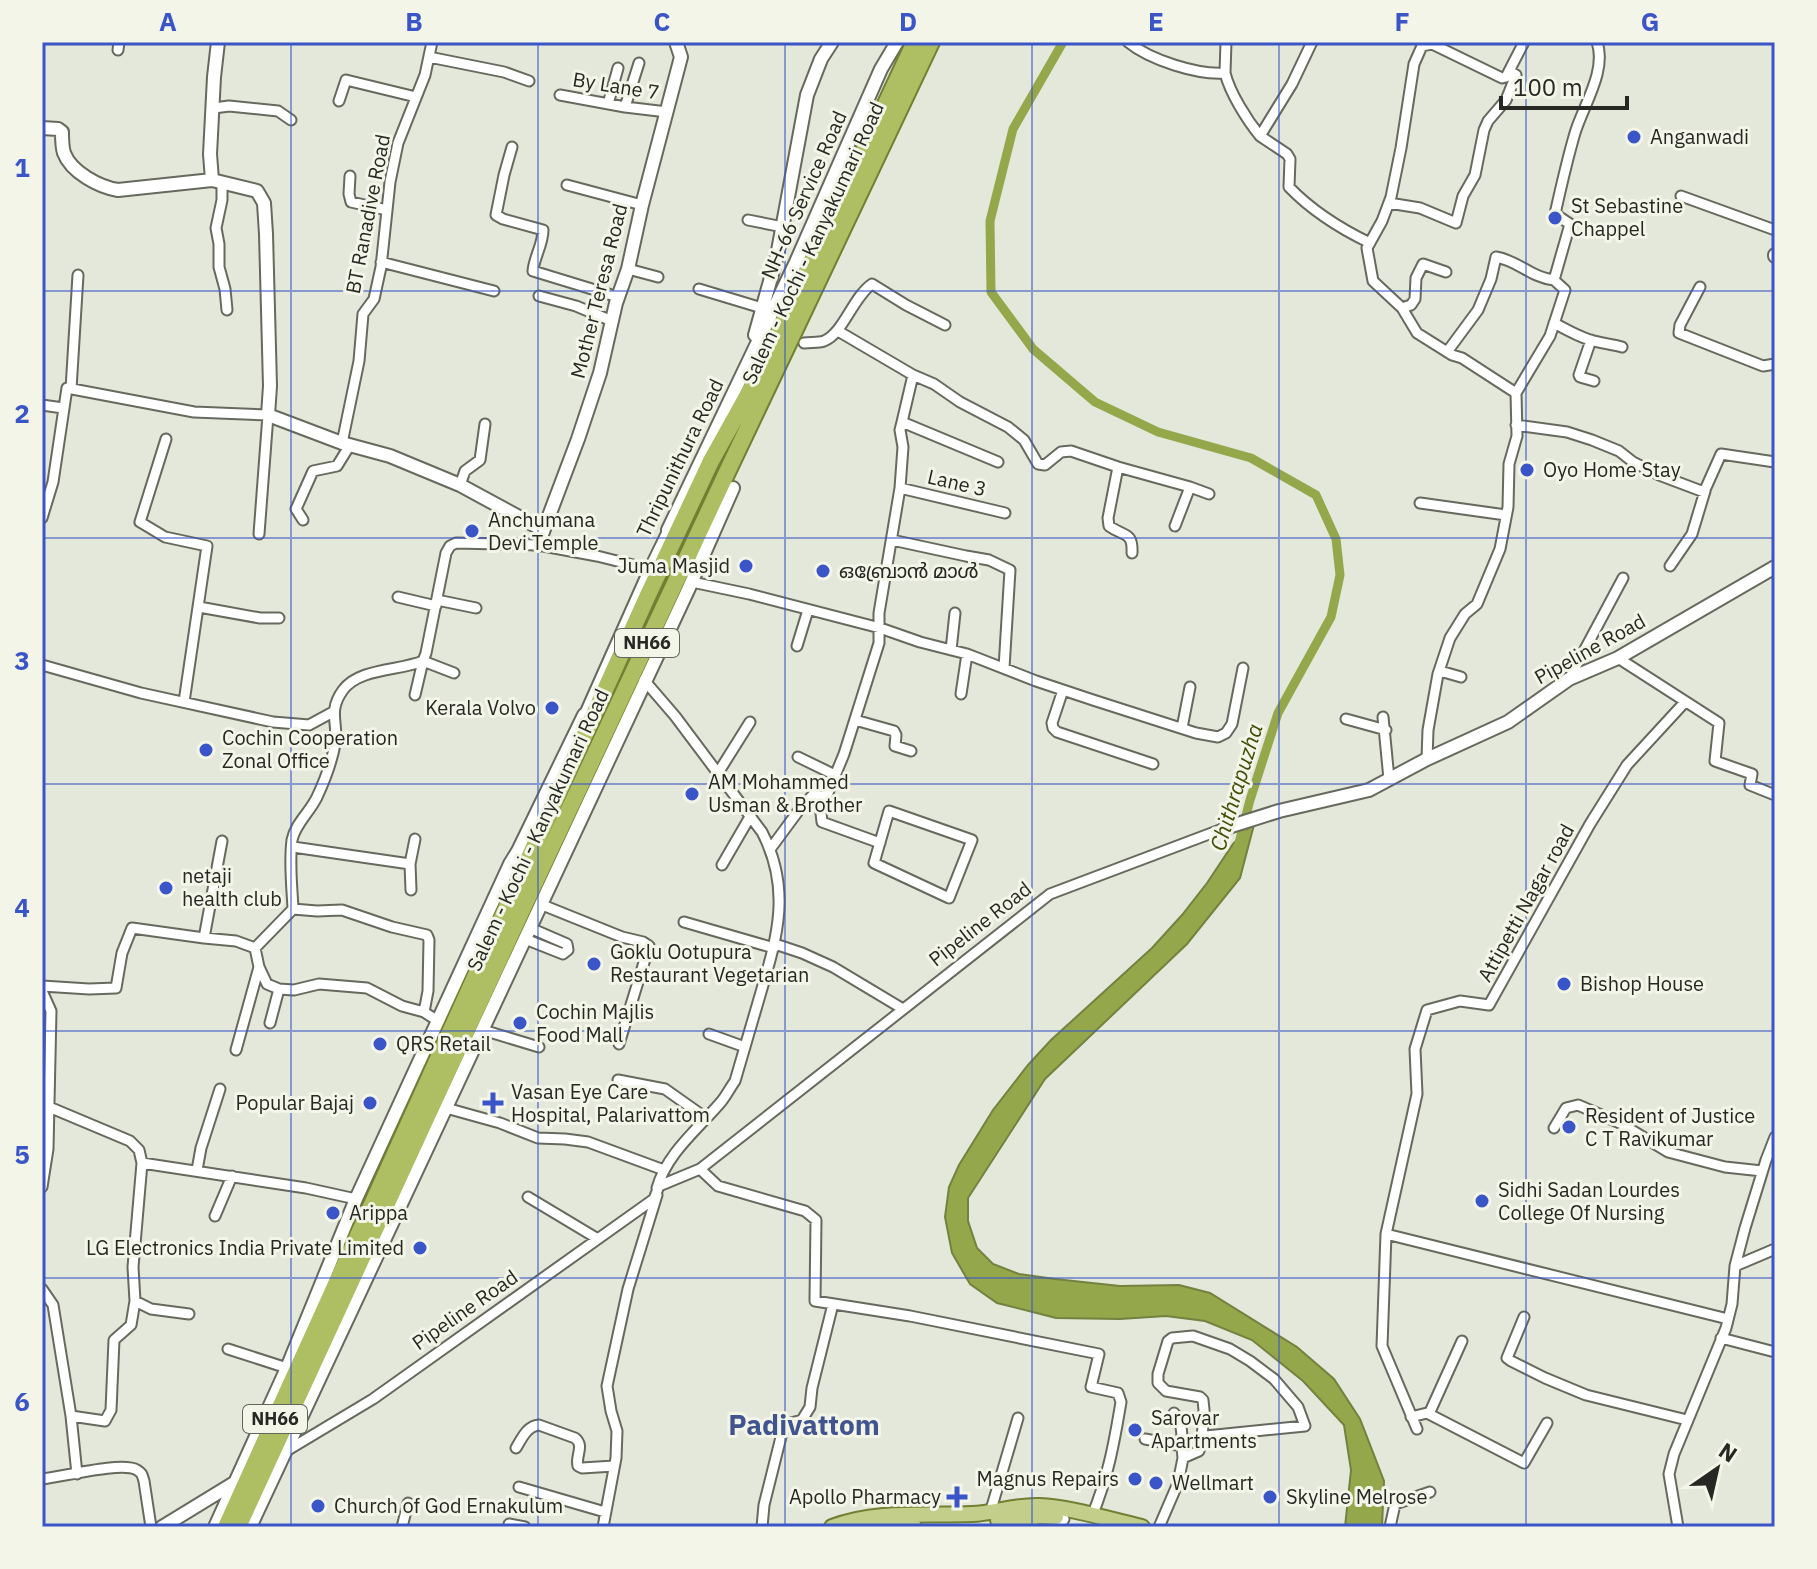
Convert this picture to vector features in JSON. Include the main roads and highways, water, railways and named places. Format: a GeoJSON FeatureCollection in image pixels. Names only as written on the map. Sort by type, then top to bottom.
{"type":"FeatureCollection","features":[{"type":"Feature","properties":{"kind":"highway","name":"Salem - Kochi - Kanyakumari Road"},"geometry":{"type":"LineString","coordinates":[[238,1527],[362,1240],[477,953],[566,776],[673,532],[760,373],[915,42]]}},
{"type":"Feature","properties":{"kind":"highway","name":"Salem - Kochi - Kanyakumari Road"},"geometry":{"type":"LineString","coordinates":[[362,1240],[541,886],[582,784],[640,676],[931,42]]}},
{"type":"Feature","properties":{"kind":"highway"},"geometry":{"type":"LineString","coordinates":[[566,776],[582,784]]}},
{"type":"Feature","properties":{"kind":"highway","name":"Salem - Kochi - Kanyakumari Road"},"geometry":{"type":"LineString","coordinates":[[226,1527],[330,1314]]}},
{"type":"Feature","properties":{"kind":"main road"},"geometry":{"type":"LineString","coordinates":[[832,1527],[880,1516],[990,1513],[1036,1506],[1142,1527]]}},
{"type":"Feature","properties":{"kind":"main road"},"geometry":{"type":"LineString","coordinates":[[857,1527],[1031,1519],[1038,1516],[1062,1523],[1104,1527]]}},
{"type":"Feature","properties":{"kind":"waterway","name":"Chithrapuzha"},"geometry":{"type":"LineString","coordinates":[[1063,42],[1013,129],[990,221],[991,292],[1033,349],[1095,402],[1158,432],[1251,458],[1316,495],[1336,539],[1340,575],[1331,617],[1278,713],[1238,847]]}},
{"type":"Feature","properties":{"kind":"place","name":"Anganwadi"},"geometry":{"type":"Point","coordinates":[1634,137]}},
{"type":"Feature","properties":{"kind":"place","name":"St Sebastine Chappel"},"geometry":{"type":"Point","coordinates":[1555,218]}},
{"type":"Feature","properties":{"kind":"place","name":"Oyo Home Stay"},"geometry":{"type":"Point","coordinates":[1527,470]}},
{"type":"Feature","properties":{"kind":"place","name":"Anchumana Devi Temple"},"geometry":{"type":"Point","coordinates":[472,531]}},
{"type":"Feature","properties":{"kind":"place","name":"Juma Masjid"},"geometry":{"type":"Point","coordinates":[746,566]}},
{"type":"Feature","properties":{"kind":"place","name":"ഒബ്രോൻ മാൾ"},"geometry":{"type":"Point","coordinates":[823,571]}},
{"type":"Feature","properties":{"kind":"place","name":"Kerala Volvo"},"geometry":{"type":"Point","coordinates":[552,708]}},
{"type":"Feature","properties":{"kind":"place","name":"Cochin Cooperation Zonal Office"},"geometry":{"type":"Point","coordinates":[206,750]}},
{"type":"Feature","properties":{"kind":"place","name":"AM Mohammed Usman & Brother"},"geometry":{"type":"Point","coordinates":[692,794]}},
{"type":"Feature","properties":{"kind":"place","name":"netaji health club"},"geometry":{"type":"Point","coordinates":[166,888]}},
{"type":"Feature","properties":{"kind":"place","name":"Goklu Ootupura Restaurant Vegetarian"},"geometry":{"type":"Point","coordinates":[594,964]}},
{"type":"Feature","properties":{"kind":"place","name":"Bishop House"},"geometry":{"type":"Point","coordinates":[1564,984]}},
{"type":"Feature","properties":{"kind":"place","name":"Cochin Majlis Food Mall"},"geometry":{"type":"Point","coordinates":[520,1023]}},
{"type":"Feature","properties":{"kind":"place","name":"QRS Retail"},"geometry":{"type":"Point","coordinates":[380,1044]}},
{"type":"Feature","properties":{"kind":"place","name":"Popular Bajaj"},"geometry":{"type":"Point","coordinates":[370,1103]}},
{"type":"Feature","properties":{"kind":"place","name":"Vasan Eye Care Hospital, Palarivattom"},"geometry":{"type":"Point","coordinates":[493,1103]}},
{"type":"Feature","properties":{"kind":"place","name":"Resident of Justice C T Ravikumar"},"geometry":{"type":"Point","coordinates":[1569,1127]}},
{"type":"Feature","properties":{"kind":"place","name":"Sidhi Sadan Lourdes College Of Nursing"},"geometry":{"type":"Point","coordinates":[1482,1201]}},
{"type":"Feature","properties":{"kind":"place","name":"Arippa"},"geometry":{"type":"Point","coordinates":[333,1213]}},
{"type":"Feature","properties":{"kind":"place","name":"LG Electronics India Private Limited"},"geometry":{"type":"Point","coordinates":[420,1248]}},
{"type":"Feature","properties":{"kind":"place","name":"Sarovar Apartments"},"geometry":{"type":"Point","coordinates":[1135,1430]}},
{"type":"Feature","properties":{"kind":"place","name":"Magnus Repairs"},"geometry":{"type":"Point","coordinates":[1135,1479]}},
{"type":"Feature","properties":{"kind":"place","name":"Wellmart"},"geometry":{"type":"Point","coordinates":[1156,1483]}},
{"type":"Feature","properties":{"kind":"place","name":"Apollo Pharmacy"},"geometry":{"type":"Point","coordinates":[957,1497]}},
{"type":"Feature","properties":{"kind":"place","name":"Skyline Melrose"},"geometry":{"type":"Point","coordinates":[1270,1497]}},
{"type":"Feature","properties":{"kind":"place","name":"Church of God Ernakulum"},"geometry":{"type":"Point","coordinates":[318,1506]}},
{"type":"Feature","properties":{"kind":"district","name":"Padivattom"},"geometry":{"type":"Point","coordinates":[804,1425]}}]}
